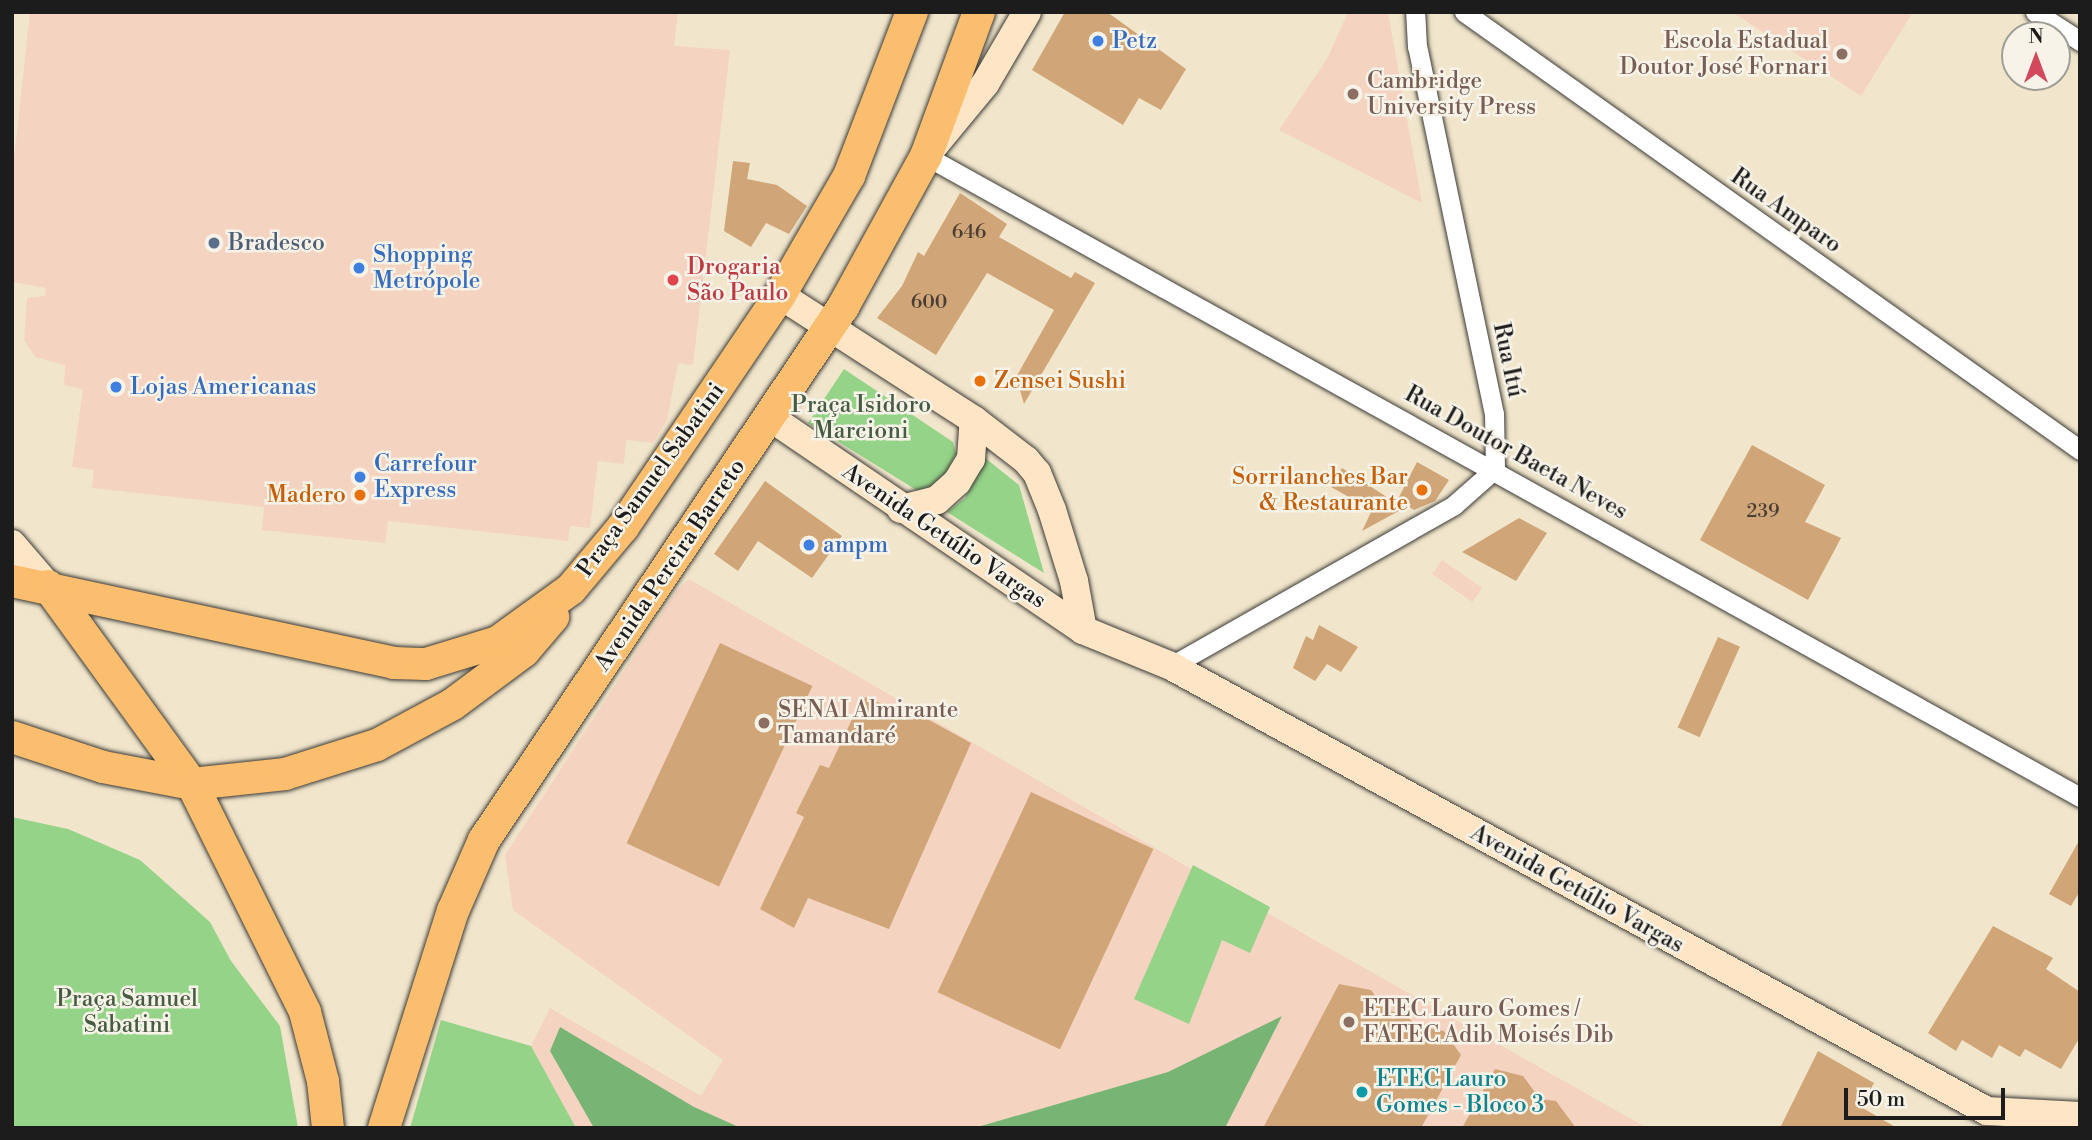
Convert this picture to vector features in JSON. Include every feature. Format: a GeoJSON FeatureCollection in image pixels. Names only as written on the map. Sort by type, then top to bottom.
{"type":"FeatureCollection","features":[{"type":"Feature","properties":{"kind":"main road"},"geometry":{"type":"LineString","coordinates":[[780,295],[849,176],[912,12]]}},
{"type":"Feature","properties":{"kind":"main road","name":"Avenida Pereira Barreto"},"geometry":{"type":"LineString","coordinates":[[384,1128],[453,911],[484,840],[831,326],[926,156],[979,12]]}},
{"type":"Feature","properties":{"kind":"main road","name":"Praça Samuel Sabatini"},"geometry":{"type":"LineString","coordinates":[[12,581],[48,586],[394,663],[426,664],[498,642],[571,589],[675,455],[780,295]]}},
{"type":"Feature","properties":{"kind":"main road"},"geometry":{"type":"LineString","coordinates":[[12,575],[48,586],[192,784],[305,1012],[323,1081],[328,1128]]}},
{"type":"Feature","properties":{"kind":"main road"},"geometry":{"type":"LineString","coordinates":[[12,737],[103,766],[192,784],[285,774],[377,745],[485,682],[524,651],[571,589]]}},
{"type":"Feature","properties":{"kind":"street"},"geometry":{"type":"LineString","coordinates":[[926,156],[985,83],[1027,12]]}},
{"type":"Feature","properties":{"kind":"street","name":"Rua Itú"},"geometry":{"type":"LineString","coordinates":[[1415,12],[1417,47],[1494,414],[1495,468]]}},
{"type":"Feature","properties":{"kind":"street","name":"Rua Amparo"},"geometry":{"type":"LineString","coordinates":[[1464,12],[2080,450]]}},
{"type":"Feature","properties":{"kind":"street"},"geometry":{"type":"LineString","coordinates":[[2035,12],[2080,41]]}},
{"type":"Feature","properties":{"kind":"street","name":"Rua Doutor Baeta Neves"},"geometry":{"type":"LineString","coordinates":[[926,156],[1495,468],[2080,797]]}},
{"type":"Feature","properties":{"kind":"street","name":"Avenida Getúlio Vargas"},"geometry":{"type":"LineString","coordinates":[[780,295],[974,420],[1037,473],[1074,581],[1083,630]]}},
{"type":"Feature","properties":{"kind":"street","name":"Avenida Getúlio Vargas"},"geometry":{"type":"LineString","coordinates":[[771,418],[901,509],[1083,630],[1171,666],[1987,1111],[2080,1115]]}},
{"type":"Feature","properties":{"kind":"street"},"geometry":{"type":"LineString","coordinates":[[901,509],[937,500],[957,482],[971,459],[974,420]]}},
{"type":"Feature","properties":{"kind":"street"},"geometry":{"type":"LineString","coordinates":[[1171,666],[1454,505],[1495,468]]}},
{"type":"Feature","properties":{"kind":"street"},"geometry":{"type":"LineString","coordinates":[[12,544],[48,586]]}},
{"type":"Feature","properties":{"kind":"street"},"geometry":{"type":"LineString","coordinates":[[1987,1111],[2015,1128]]}},
{"type":"Feature","properties":{"kind":"shaded area","name":"Shopping Metrópole"},"geometry":{"type":"Polygon","coordinates":[[[30,12],[678,12],[674,46],[730,50],[693,365],[678,363],[667,420],[653,443],[626,440],[624,464],[598,461],[590,528],[570,526],[568,541],[388,521],[385,543],[262,530],[264,507],[92,488],[94,470],[72,467],[83,389],[64,385],[65,365],[35,357],[24,340],[27,298],[45,296],[46,288],[12,282],[12,178],[30,12]]]}},
{"type":"Feature","properties":{"kind":"shaded area","name":"Cambridge University Press"},"geometry":{"type":"Polygon","coordinates":[[[1348,12],[1388,12],[1422,203],[1279,130],[1327,59],[1348,12]]]}},
{"type":"Feature","properties":{"kind":"shaded area","name":"Escola Estadual Doutor José Fornari"},"geometry":{"type":"Polygon","coordinates":[[[1732,12],[1913,12],[1861,96],[1732,12]]]}},
{"type":"Feature","properties":{"kind":"shaded area"},"geometry":{"type":"Polygon","coordinates":[[[1442,560],[1482,588],[1472,602],[1432,574],[1442,560]]]}},
{"type":"Feature","properties":{"kind":"shaded area","name":"SENAI Almirante Tamandaré"},"geometry":{"type":"Polygon","coordinates":[[[689,579],[1647,1128],[576,1128],[531,1046],[550,1008],[701,1096],[723,1060],[513,910],[505,855],[676,591],[689,579]]]}},
{"type":"Feature","properties":{"kind":"green space","name":"Praça Isidoro Marcioni"},"geometry":{"type":"Polygon","coordinates":[[[844,369],[953,442],[956,454],[942,482],[918,491],[808,423],[844,369]]]}},
{"type":"Feature","properties":{"kind":"green space","name":"Praça Isidoro Marcioni"},"geometry":{"type":"Polygon","coordinates":[[[984,457],[1019,485],[1044,573],[947,512],[965,498],[984,457]]]}},
{"type":"Feature","properties":{"kind":"green space","name":"Praça Samuel Sabatini"},"geometry":{"type":"Polygon","coordinates":[[[12,817],[68,829],[140,860],[210,922],[231,961],[280,1026],[298,1128],[12,1128],[12,817]]]}},
{"type":"Feature","properties":{"kind":"green space"},"geometry":{"type":"Polygon","coordinates":[[[1193,865],[1270,907],[1250,953],[1222,940],[1189,1024],[1134,999],[1193,865]]]}},
{"type":"Feature","properties":{"kind":"green space"},"geometry":{"type":"Polygon","coordinates":[[[1282,1016],[1225,1128],[974,1128],[1168,1072],[1282,1016]]]}},
{"type":"Feature","properties":{"kind":"green space"},"geometry":{"type":"Polygon","coordinates":[[[441,1020],[531,1046],[576,1128],[410,1128],[441,1020]]]}},
{"type":"Feature","properties":{"kind":"green space"},"geometry":{"type":"Polygon","coordinates":[[[560,1027],[694,1107],[741,1128],[594,1128],[550,1051],[560,1027]]]}},
{"type":"Feature","properties":{"kind":"building","name":"Petz"},"geometry":{"type":"Polygon","coordinates":[[[1065,12],[1107,12],[1186,69],[1161,110],[1139,98],[1123,125],[1032,70],[1065,12]]]}},
{"type":"Feature","properties":{"kind":"building"},"geometry":{"type":"Polygon","coordinates":[[[733,161],[750,163],[747,179],[777,185],[807,206],[789,234],[766,223],[751,247],[724,231],[733,161]]]}},
{"type":"Feature","properties":{"kind":"building"},"geometry":{"type":"Polygon","coordinates":[[[960,193],[1007,224],[999,237],[1071,278],[1075,272],[1095,283],[1024,404],[1019,387],[1010,388],[1054,310],[987,273],[936,355],[877,318],[902,286],[918,252],[924,256],[960,193]]]}},
{"type":"Feature","properties":{"kind":"building"},"geometry":{"type":"Polygon","coordinates":[[[1752,445],[1825,485],[1805,522],[1841,538],[1808,600],[1700,540],[1752,445]]]}},
{"type":"Feature","properties":{"kind":"building"},"geometry":{"type":"Polygon","coordinates":[[[1417,462],[1449,480],[1435,501],[1414,510],[1408,506],[1362,531],[1372,510],[1331,487],[1342,468],[1396,503],[1417,462]]]}},
{"type":"Feature","properties":{"kind":"building"},"geometry":{"type":"Polygon","coordinates":[[[765,481],[842,536],[812,578],[758,541],[738,571],[714,554],[765,481]]]}},
{"type":"Feature","properties":{"kind":"building"},"geometry":{"type":"Polygon","coordinates":[[[1519,518],[1547,533],[1516,581],[1462,552],[1519,518]]]}},
{"type":"Feature","properties":{"kind":"building"},"geometry":{"type":"Polygon","coordinates":[[[1319,625],[1358,647],[1341,672],[1327,664],[1315,681],[1293,668],[1306,636],[1313,640],[1319,625]]]}},
{"type":"Feature","properties":{"kind":"building"},"geometry":{"type":"Polygon","coordinates":[[[1718,637],[1740,647],[1700,737],[1678,727],[1718,637]]]}},
{"type":"Feature","properties":{"kind":"building"},"geometry":{"type":"Polygon","coordinates":[[[720,643],[812,686],[719,886],[627,843],[720,643]]]}},
{"type":"Feature","properties":{"kind":"building"},"geometry":{"type":"Polygon","coordinates":[[[863,696],[918,719],[920,715],[971,743],[889,929],[808,898],[794,928],[760,909],[804,817],[796,813],[820,765],[829,768],[863,696]]]}},
{"type":"Feature","properties":{"kind":"building"},"geometry":{"type":"Polygon","coordinates":[[[1031,792],[1153,849],[1060,1049],[938,992],[1031,792]]]}},
{"type":"Feature","properties":{"kind":"building"},"geometry":{"type":"Polygon","coordinates":[[[2080,839],[2080,891],[2071,906],[2049,894],[2080,839]]]}},
{"type":"Feature","properties":{"kind":"building"},"geometry":{"type":"Polygon","coordinates":[[[1993,926],[2053,958],[2046,969],[2080,992],[2080,1037],[2061,1069],[2025,1049],[2020,1057],[1999,1045],[1992,1058],[1962,1040],[1956,1051],[1928,1033],[1993,926]]]}},
{"type":"Feature","properties":{"kind":"building","name":"ETEC Lauro Gomes - Bloco 3"},"geometry":{"type":"Polygon","coordinates":[[[1339,984],[1371,990],[1386,1011],[1405,1013],[1415,1025],[1444,1031],[1461,1055],[1421,1128],[1263,1128],[1339,984]]]}},
{"type":"Feature","properties":{"kind":"building"},"geometry":{"type":"Polygon","coordinates":[[[1818,1051],[1874,1083],[1861,1107],[1897,1128],[1780,1128],[1818,1051]]]}},
{"type":"Feature","properties":{"kind":"building"},"geometry":{"type":"Polygon","coordinates":[[[1495,1069],[1523,1076],[1540,1099],[1556,1101],[1576,1128],[1462,1128],[1495,1069]]]}},
{"type":"Feature","properties":{"kind":"place","name":"Petz"},"geometry":{"type":"Point","coordinates":[1098,41]}},
{"type":"Feature","properties":{"kind":"place","name":"Escola Estadual Doutor José Fornari"},"geometry":{"type":"Point","coordinates":[1842,54]}},
{"type":"Feature","properties":{"kind":"place","name":"Cambridge University Press"},"geometry":{"type":"Point","coordinates":[1353,94]}},
{"type":"Feature","properties":{"kind":"place","name":"Bradesco"},"geometry":{"type":"Point","coordinates":[214,243]}},
{"type":"Feature","properties":{"kind":"place","name":"Shopping Metrópole"},"geometry":{"type":"Point","coordinates":[359,268]}},
{"type":"Feature","properties":{"kind":"place","name":"Drogaria São Paulo"},"geometry":{"type":"Point","coordinates":[673,280]}},
{"type":"Feature","properties":{"kind":"place","name":"Zensei Sushi"},"geometry":{"type":"Point","coordinates":[980,381]}},
{"type":"Feature","properties":{"kind":"place","name":"Lojas Americanas"},"geometry":{"type":"Point","coordinates":[116,387]}},
{"type":"Feature","properties":{"kind":"place","name":"Carrefour Express"},"geometry":{"type":"Point","coordinates":[360,477]}},
{"type":"Feature","properties":{"kind":"place","name":"Sorrilanches Bar & Restaurante"},"geometry":{"type":"Point","coordinates":[1422,490]}},
{"type":"Feature","properties":{"kind":"place","name":"Madero"},"geometry":{"type":"Point","coordinates":[360,495]}},
{"type":"Feature","properties":{"kind":"place","name":"ampm"},"geometry":{"type":"Point","coordinates":[809,545]}},
{"type":"Feature","properties":{"kind":"place","name":"SENAI Almirante Tamandaré"},"geometry":{"type":"Point","coordinates":[764,723]}},
{"type":"Feature","properties":{"kind":"place","name":"ETEC Lauro Gomes / FATEC Adib Moisés Dib"},"geometry":{"type":"Point","coordinates":[1349,1022]}},
{"type":"Feature","properties":{"kind":"place","name":"ETEC Lauro Gomes - Bloco 3"},"geometry":{"type":"Point","coordinates":[1362,1092]}}]}
